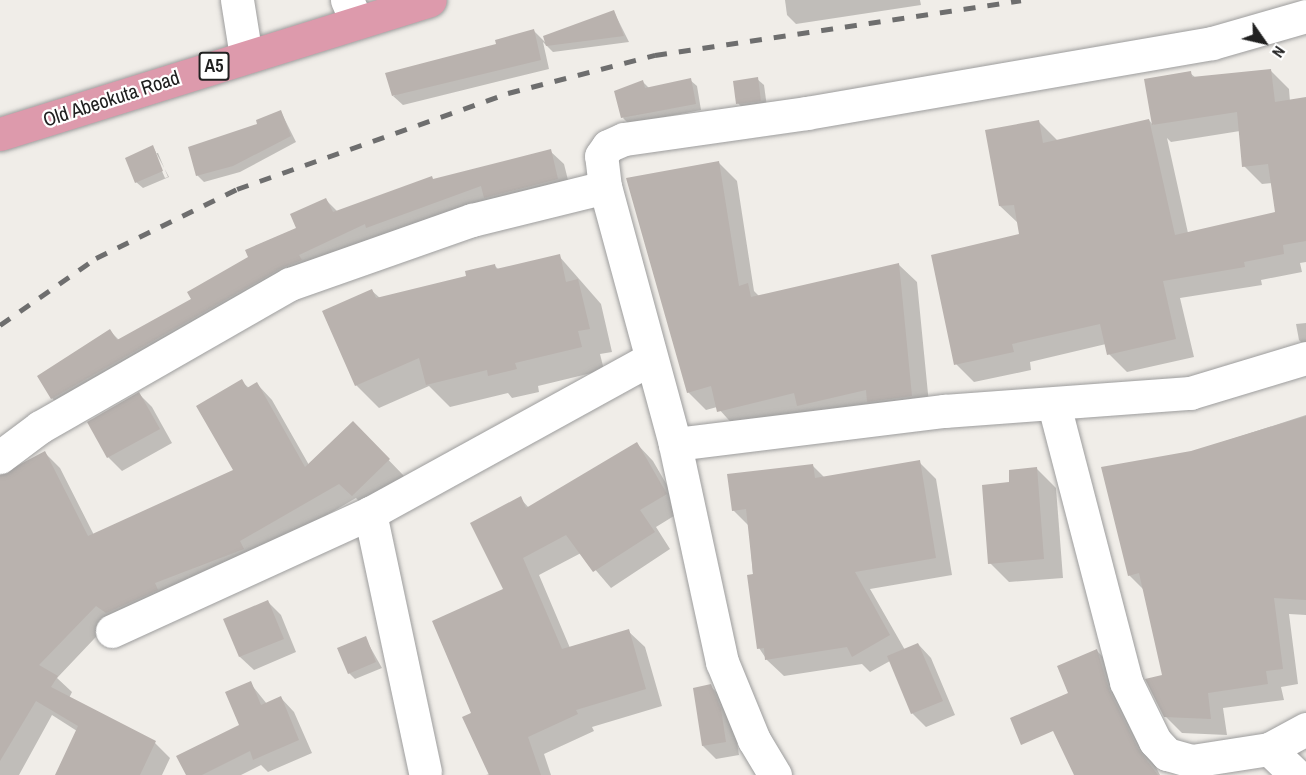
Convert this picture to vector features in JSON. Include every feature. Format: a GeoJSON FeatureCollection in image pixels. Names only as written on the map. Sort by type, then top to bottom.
{"type":"FeatureCollection","features":[{"type":"Feature","properties":{"kind":"highway","name":"Old Abeokuta Road"},"geometry":{"type":"LineString","coordinates":[[0,134],[246,56],[352,11],[430,0]]}},
{"type":"Feature","properties":{"kind":"street"},"geometry":{"type":"LineString","coordinates":[[237,0],[246,56]]}},
{"type":"Feature","properties":{"kind":"street"},"geometry":{"type":"LineString","coordinates":[[775,775],[754,740],[722,662],[675,444],[604,187],[601,156],[608,146],[624,140],[807,113],[1212,43],[1306,16]]}},
{"type":"Feature","properties":{"kind":"street"},"geometry":{"type":"LineString","coordinates":[[0,457],[40,427],[290,284],[472,219],[604,187]]}},
{"type":"Feature","properties":{"kind":"street"},"geometry":{"type":"LineString","coordinates":[[675,444],[944,411],[1054,405],[1190,393],[1306,358]]}},
{"type":"Feature","properties":{"kind":"street"},"geometry":{"type":"LineString","coordinates":[[112,631],[370,513],[650,359]]}},
{"type":"Feature","properties":{"kind":"street"},"geometry":{"type":"LineString","coordinates":[[1054,405],[1126,682],[1155,741],[1167,754],[1192,761],[1269,749],[1306,729]]}},
{"type":"Feature","properties":{"kind":"street"},"geometry":{"type":"LineString","coordinates":[[370,513],[425,771]]}},
{"type":"Feature","properties":{"kind":"street"},"geometry":{"type":"LineString","coordinates":[[1269,749],[1296,775]]}},
{"type":"Feature","properties":{"kind":"building"},"geometry":{"type":"Polygon","coordinates":[[[614,10],[624,36],[546,46],[543,36],[614,10]]]}},
{"type":"Feature","properties":{"kind":"building"},"geometry":{"type":"Polygon","coordinates":[[[534,29],[541,60],[392,96],[385,73],[496,44],[495,40],[534,29]]]}},
{"type":"Feature","properties":{"kind":"building"},"geometry":{"type":"Polygon","coordinates":[[[1271,69],[1275,102],[1306,97],[1306,241],[1283,245],[1284,254],[1244,262],[1245,267],[1163,281],[1176,339],[1107,355],[1100,324],[1012,344],[1014,352],[954,365],[931,255],[1019,234],[1014,205],[999,206],[985,130],[1039,120],[1043,143],[1149,119],[1175,235],[1275,212],[1268,164],[1242,167],[1237,112],[1152,125],[1144,79],[1191,71],[1192,77],[1271,69]]]}},
{"type":"Feature","properties":{"kind":"building"},"geometry":{"type":"Polygon","coordinates":[[[758,77],[761,101],[736,104],[733,81],[758,77]]]}},
{"type":"Feature","properties":{"kind":"building"},"geometry":{"type":"Polygon","coordinates":[[[691,78],[696,104],[621,118],[614,91],[643,80],[645,88],[691,78]]]}},
{"type":"Feature","properties":{"kind":"building"},"geometry":{"type":"Polygon","coordinates":[[[281,110],[291,136],[233,166],[196,176],[188,147],[257,124],[256,120],[281,110]]]}},
{"type":"Feature","properties":{"kind":"building"},"geometry":{"type":"Polygon","coordinates":[[[153,145],[163,171],[135,183],[125,158],[153,145]]]}},
{"type":"Feature","properties":{"kind":"building"},"geometry":{"type":"Polygon","coordinates":[[[551,149],[558,179],[484,198],[481,186],[366,228],[365,224],[299,255],[302,260],[281,268],[51,399],[37,376],[110,329],[117,340],[191,299],[187,292],[248,257],[245,250],[296,228],[290,214],[326,198],[333,212],[432,176],[433,179],[551,149]]]}},
{"type":"Feature","properties":{"kind":"building"},"geometry":{"type":"Polygon","coordinates":[[[719,161],[739,286],[748,283],[751,297],[899,263],[912,396],[867,402],[866,390],[797,406],[794,393],[717,412],[711,386],[687,393],[626,178],[719,161]]]}},
{"type":"Feature","properties":{"kind":"building"},"geometry":{"type":"Polygon","coordinates":[[[560,254],[566,282],[578,279],[590,329],[578,331],[582,347],[515,363],[517,369],[488,376],[487,370],[426,385],[419,358],[355,386],[322,311],[372,289],[376,298],[466,276],[465,271],[495,264],[496,269],[560,254]]]}},
{"type":"Feature","properties":{"kind":"building"},"geometry":{"type":"Polygon","coordinates":[[[242,379],[247,388],[257,382],[305,467],[353,421],[390,459],[352,496],[339,484],[240,541],[244,549],[155,583],[158,590],[106,613],[96,606],[39,665],[58,676],[51,687],[156,741],[140,775],[55,775],[78,726],[36,701],[0,761],[0,475],[45,451],[88,536],[233,470],[196,406],[242,379]]]}},
{"type":"Feature","properties":{"kind":"building"},"geometry":{"type":"Polygon","coordinates":[[[139,392],[160,429],[107,458],[87,422],[139,392]]]}},
{"type":"Feature","properties":{"kind":"building"},"geometry":{"type":"Polygon","coordinates":[[[1306,416],[1306,600],[1274,598],[1283,669],[1266,671],[1268,684],[1208,693],[1211,719],[1164,717],[1145,679],[1162,675],[1139,573],[1128,576],[1101,467],[1191,451],[1306,416]]]}},
{"type":"Feature","properties":{"kind":"building"},"geometry":{"type":"Polygon","coordinates":[[[637,442],[667,494],[640,510],[655,532],[593,572],[566,535],[523,558],[562,649],[629,629],[646,689],[576,710],[578,714],[528,737],[541,775],[489,775],[462,717],[471,713],[432,621],[503,589],[470,523],[521,496],[526,508],[637,442]]]}},
{"type":"Feature","properties":{"kind":"building"},"geometry":{"type":"Polygon","coordinates":[[[920,460],[936,558],[855,572],[890,635],[852,657],[847,647],[765,660],[764,648],[757,649],[747,575],[753,574],[746,509],[732,511],[727,474],[813,464],[815,478],[920,460]]]}},
{"type":"Feature","properties":{"kind":"building"},"geometry":{"type":"Polygon","coordinates":[[[1037,467],[1044,559],[988,564],[982,485],[1009,482],[1009,470],[1037,467]]]}},
{"type":"Feature","properties":{"kind":"building"},"geometry":{"type":"Polygon","coordinates":[[[268,600],[284,639],[239,657],[223,619],[268,600]]]}},
{"type":"Feature","properties":{"kind":"building"},"geometry":{"type":"Polygon","coordinates":[[[366,636],[376,662],[348,674],[337,648],[366,636]]]}},
{"type":"Feature","properties":{"kind":"building"},"geometry":{"type":"Polygon","coordinates":[[[918,643],[943,701],[911,714],[887,656],[918,643]]]}},
{"type":"Feature","properties":{"kind":"building"},"geometry":{"type":"Polygon","coordinates":[[[1097,649],[1109,690],[1138,749],[1158,775],[1074,775],[1053,731],[1021,745],[1010,718],[1068,693],[1057,666],[1097,649]]]}},
{"type":"Feature","properties":{"kind":"building"},"geometry":{"type":"Polygon","coordinates":[[[251,681],[261,705],[281,696],[299,740],[253,760],[250,751],[202,775],[186,775],[176,756],[239,725],[225,692],[251,681]]]}},
{"type":"Feature","properties":{"kind":"building"},"geometry":{"type":"Polygon","coordinates":[[[711,684],[721,709],[726,742],[702,746],[693,688],[711,684]]]}},
{"type":"Feature","properties":{"kind":"railway"},"geometry":{"type":"LineString","coordinates":[[0,325],[96,258],[237,189],[508,93],[655,55],[1021,0]]}}]}
